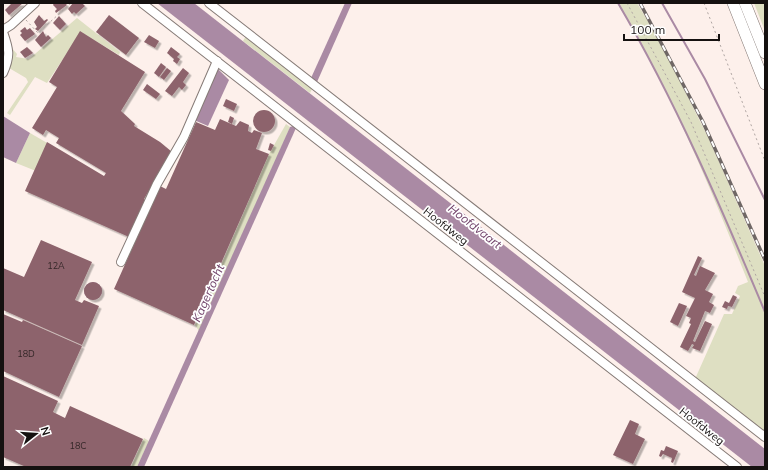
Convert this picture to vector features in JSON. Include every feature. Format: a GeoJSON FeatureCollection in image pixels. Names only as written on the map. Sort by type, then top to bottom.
{"type":"FeatureCollection","features":[{"type":"Feature","properties":{"kind":"highway"},"geometry":{"type":"LineString","coordinates":[[733,3],[765,84]]}},
{"type":"Feature","properties":{"kind":"highway"},"geometry":{"type":"LineString","coordinates":[[745,3],[765,53]]}},
{"type":"Feature","properties":{"kind":"street"},"geometry":{"type":"LineString","coordinates":[[3,73],[8,62],[8,52],[3,31],[12,25],[35,3]]}},
{"type":"Feature","properties":{"kind":"street","name":"Hoofdweg"},"geometry":{"type":"LineString","coordinates":[[142,3],[737,467]]}},
{"type":"Feature","properties":{"kind":"street"},"geometry":{"type":"LineString","coordinates":[[209,3],[765,437]]}},
{"type":"Feature","properties":{"kind":"street"},"geometry":{"type":"LineString","coordinates":[[122,262],[157,184],[184,137],[217,61]]}},
{"type":"Feature","properties":{"kind":"path"},"geometry":{"type":"LineString","coordinates":[[24,18],[38,33],[71,3]]}},
{"type":"Feature","properties":{"kind":"path"},"geometry":{"type":"LineString","coordinates":[[627,3],[691,122],[765,297]]}},
{"type":"Feature","properties":{"kind":"path"},"geometry":{"type":"LineString","coordinates":[[704,3],[765,161]]}},
{"type":"Feature","properties":{"kind":"green space"},"geometry":{"type":"Polygon","coordinates":[[[617,3],[637,3],[658,38],[708,137],[765,266],[765,434],[695,379],[724,314],[732,314],[740,296],[735,293],[738,286],[748,282],[704,175],[672,105],[637,36],[617,3]]]}},
{"type":"Feature","properties":{"kind":"green space"},"geometry":{"type":"Polygon","coordinates":[[[754,3],[765,3],[765,31],[754,3]]]}},
{"type":"Feature","properties":{"kind":"green space"},"geometry":{"type":"Polygon","coordinates":[[[77,18],[120,52],[119,55],[81,32],[47,83],[35,77],[10,115],[7,113],[28,82],[26,78],[9,68],[10,46],[17,54],[16,57],[29,59],[77,18]]]}},
{"type":"Feature","properties":{"kind":"green space"},"geometry":{"type":"Polygon","coordinates":[[[246,36],[312,89],[310,93],[243,41],[246,36]]]}},
{"type":"Feature","properties":{"kind":"green space"},"geometry":{"type":"Polygon","coordinates":[[[286,124],[290,127],[199,331],[195,325],[269,154],[286,124]]]}},
{"type":"Feature","properties":{"kind":"green space"},"geometry":{"type":"Polygon","coordinates":[[[30,133],[49,144],[36,171],[16,163],[30,133]]]}},
{"type":"Feature","properties":{"kind":"green space"},"geometry":{"type":"Polygon","coordinates":[[[144,438],[149,441],[137,467],[131,467],[144,438]]]}},
{"type":"Feature","properties":{"kind":"water","name":"Hoofdvaart"},"geometry":{"type":"Polygon","coordinates":[[[157,3],[194,3],[765,449],[765,467],[752,467],[157,3]]]}},
{"type":"Feature","properties":{"kind":"water"},"geometry":{"type":"Polygon","coordinates":[[[345,3],[352,3],[317,82],[311,78],[345,3]]]}},
{"type":"Feature","properties":{"kind":"water"},"geometry":{"type":"Polygon","coordinates":[[[217,68],[229,80],[208,126],[194,120],[217,68]]]}},
{"type":"Feature","properties":{"kind":"water"},"geometry":{"type":"Polygon","coordinates":[[[3,116],[30,133],[16,163],[3,157],[3,116]]]}},
{"type":"Feature","properties":{"kind":"water"},"geometry":{"type":"Polygon","coordinates":[[[293,126],[296,128],[144,467],[137,467],[290,127],[293,126]]]}},
{"type":"Feature","properties":{"kind":"water"},"geometry":{"type":"Polygon","coordinates":[[[89,282],[97,282],[102,287],[100,298],[97,300],[89,300],[84,295],[84,287],[89,282]]]}},
{"type":"Feature","properties":{"kind":"building"},"geometry":{"type":"Polygon","coordinates":[[[12,3],[23,3],[9,15],[5,10],[12,3]]]}},
{"type":"Feature","properties":{"kind":"building"},"geometry":{"type":"Polygon","coordinates":[[[54,3],[65,3],[67,5],[56,13],[55,11],[57,9],[53,5],[54,3]]]}},
{"type":"Feature","properties":{"kind":"building"},"geometry":{"type":"Polygon","coordinates":[[[73,3],[82,3],[85,6],[76,14],[74,12],[72,14],[68,9],[73,3]]]}},
{"type":"Feature","properties":{"kind":"building"},"geometry":{"type":"Polygon","coordinates":[[[39,15],[44,21],[47,19],[48,20],[38,31],[35,29],[37,27],[34,22],[39,15]]]}},
{"type":"Feature","properties":{"kind":"building"},"geometry":{"type":"Polygon","coordinates":[[[109,15],[139,38],[126,55],[96,32],[109,15]]]}},
{"type":"Feature","properties":{"kind":"building"},"geometry":{"type":"Polygon","coordinates":[[[59,16],[66,24],[60,30],[53,23],[59,16]]]}},
{"type":"Feature","properties":{"kind":"building"},"geometry":{"type":"Polygon","coordinates":[[[25,27],[27,30],[30,28],[35,34],[25,41],[20,35],[22,33],[20,31],[25,27]]]}},
{"type":"Feature","properties":{"kind":"building"},"geometry":{"type":"Polygon","coordinates":[[[43,31],[46,37],[48,35],[51,38],[41,47],[35,40],[43,31]]]}},
{"type":"Feature","properties":{"kind":"building"},"geometry":{"type":"Polygon","coordinates":[[[80,31],[145,72],[121,111],[135,124],[134,126],[160,142],[172,152],[144,199],[145,200],[129,237],[25,191],[47,142],[104,176],[106,173],[56,143],[59,138],[46,130],[43,135],[32,128],[57,87],[49,82],[80,31]]]}},
{"type":"Feature","properties":{"kind":"building"},"geometry":{"type":"Polygon","coordinates":[[[149,35],[159,41],[155,48],[144,42],[149,35]]]}},
{"type":"Feature","properties":{"kind":"building"},"geometry":{"type":"Polygon","coordinates":[[[27,47],[33,53],[25,58],[20,52],[27,47]]]}},
{"type":"Feature","properties":{"kind":"building"},"geometry":{"type":"Polygon","coordinates":[[[171,47],[180,54],[177,57],[180,59],[177,64],[167,53],[171,47]]]}},
{"type":"Feature","properties":{"kind":"building"},"geometry":{"type":"Polygon","coordinates":[[[161,63],[166,67],[159,77],[154,73],[161,63]]]}},
{"type":"Feature","properties":{"kind":"building"},"geometry":{"type":"Polygon","coordinates":[[[167,68],[171,71],[164,80],[160,77],[167,68]]]}},
{"type":"Feature","properties":{"kind":"building"},"geometry":{"type":"Polygon","coordinates":[[[183,68],[189,73],[183,82],[186,85],[182,90],[179,87],[172,96],[165,91],[183,68]]]}},
{"type":"Feature","properties":{"kind":"building"},"geometry":{"type":"Polygon","coordinates":[[[147,84],[160,94],[156,99],[143,90],[147,84]]]}},
{"type":"Feature","properties":{"kind":"building"},"geometry":{"type":"Polygon","coordinates":[[[226,99],[237,104],[234,111],[223,106],[226,99]]]}},
{"type":"Feature","properties":{"kind":"building"},"geometry":{"type":"Polygon","coordinates":[[[264,110],[268,111],[274,117],[274,125],[268,131],[264,132],[260,131],[254,125],[253,121],[254,117],[260,111],[264,110]]]}},
{"type":"Feature","properties":{"kind":"building"},"geometry":{"type":"Polygon","coordinates":[[[230,116],[234,118],[232,124],[228,122],[230,116]]]}},
{"type":"Feature","properties":{"kind":"building"},"geometry":{"type":"Polygon","coordinates":[[[220,119],[236,126],[240,121],[249,125],[248,131],[252,133],[254,130],[262,133],[256,149],[269,154],[194,325],[114,289],[160,186],[166,189],[196,122],[215,130],[220,119]]]}},
{"type":"Feature","properties":{"kind":"building"},"geometry":{"type":"Polygon","coordinates":[[[270,143],[274,145],[271,151],[268,150],[270,143]]]}},
{"type":"Feature","properties":{"kind":"building"},"geometry":{"type":"Polygon","coordinates":[[[41,240],[92,262],[75,300],[82,303],[84,300],[99,306],[82,345],[3,310],[3,268],[24,277],[41,240]]]}},
{"type":"Feature","properties":{"kind":"building"},"geometry":{"type":"Polygon","coordinates":[[[698,256],[702,258],[694,275],[696,276],[700,266],[715,273],[705,290],[713,294],[709,302],[714,305],[710,313],[705,311],[693,341],[695,342],[705,321],[712,324],[700,351],[692,348],[694,345],[692,344],[688,351],[680,347],[691,324],[689,323],[691,318],[686,316],[695,298],[682,292],[698,256]]]}},
{"type":"Feature","properties":{"kind":"building"},"geometry":{"type":"Polygon","coordinates":[[[89,282],[97,282],[102,287],[100,298],[97,300],[89,300],[84,295],[84,287],[89,282]]]}},
{"type":"Feature","properties":{"kind":"building"},"geometry":{"type":"Polygon","coordinates":[[[733,295],[737,297],[732,307],[728,306],[727,309],[722,307],[725,301],[729,303],[733,295]]]}},
{"type":"Feature","properties":{"kind":"building"},"geometry":{"type":"Polygon","coordinates":[[[679,303],[687,306],[678,326],[670,322],[679,303]]]}},
{"type":"Feature","properties":{"kind":"building"},"geometry":{"type":"Polygon","coordinates":[[[3,314],[22,322],[23,320],[82,346],[59,397],[3,371],[3,314]]]}},
{"type":"Feature","properties":{"kind":"building"},"geometry":{"type":"Polygon","coordinates":[[[3,376],[58,401],[53,412],[65,418],[70,406],[143,439],[130,467],[26,467],[3,457],[3,376]]]}},
{"type":"Feature","properties":{"kind":"building"},"geometry":{"type":"Polygon","coordinates":[[[630,420],[639,424],[635,434],[645,439],[633,464],[613,455],[630,420]]]}},
{"type":"Feature","properties":{"kind":"building"},"geometry":{"type":"Polygon","coordinates":[[[666,446],[678,451],[673,463],[671,462],[672,458],[663,454],[661,457],[659,456],[661,450],[664,451],[666,446]]]}},
{"type":"Feature","properties":{"kind":"waterway"},"geometry":{"type":"LineString","coordinates":[[618,3],[659,78],[697,155],[765,312]]}},
{"type":"Feature","properties":{"kind":"waterway"},"geometry":{"type":"LineString","coordinates":[[662,3],[705,79],[765,200]]}},
{"type":"Feature","properties":{"kind":"railway"},"geometry":{"type":"LineString","coordinates":[[640,3],[703,122],[765,260]]}},
{"type":"Feature","properties":{"kind":"water label","name":"Kagertocht"},"geometry":{"type":"Point","coordinates":[208,293]}}]}
